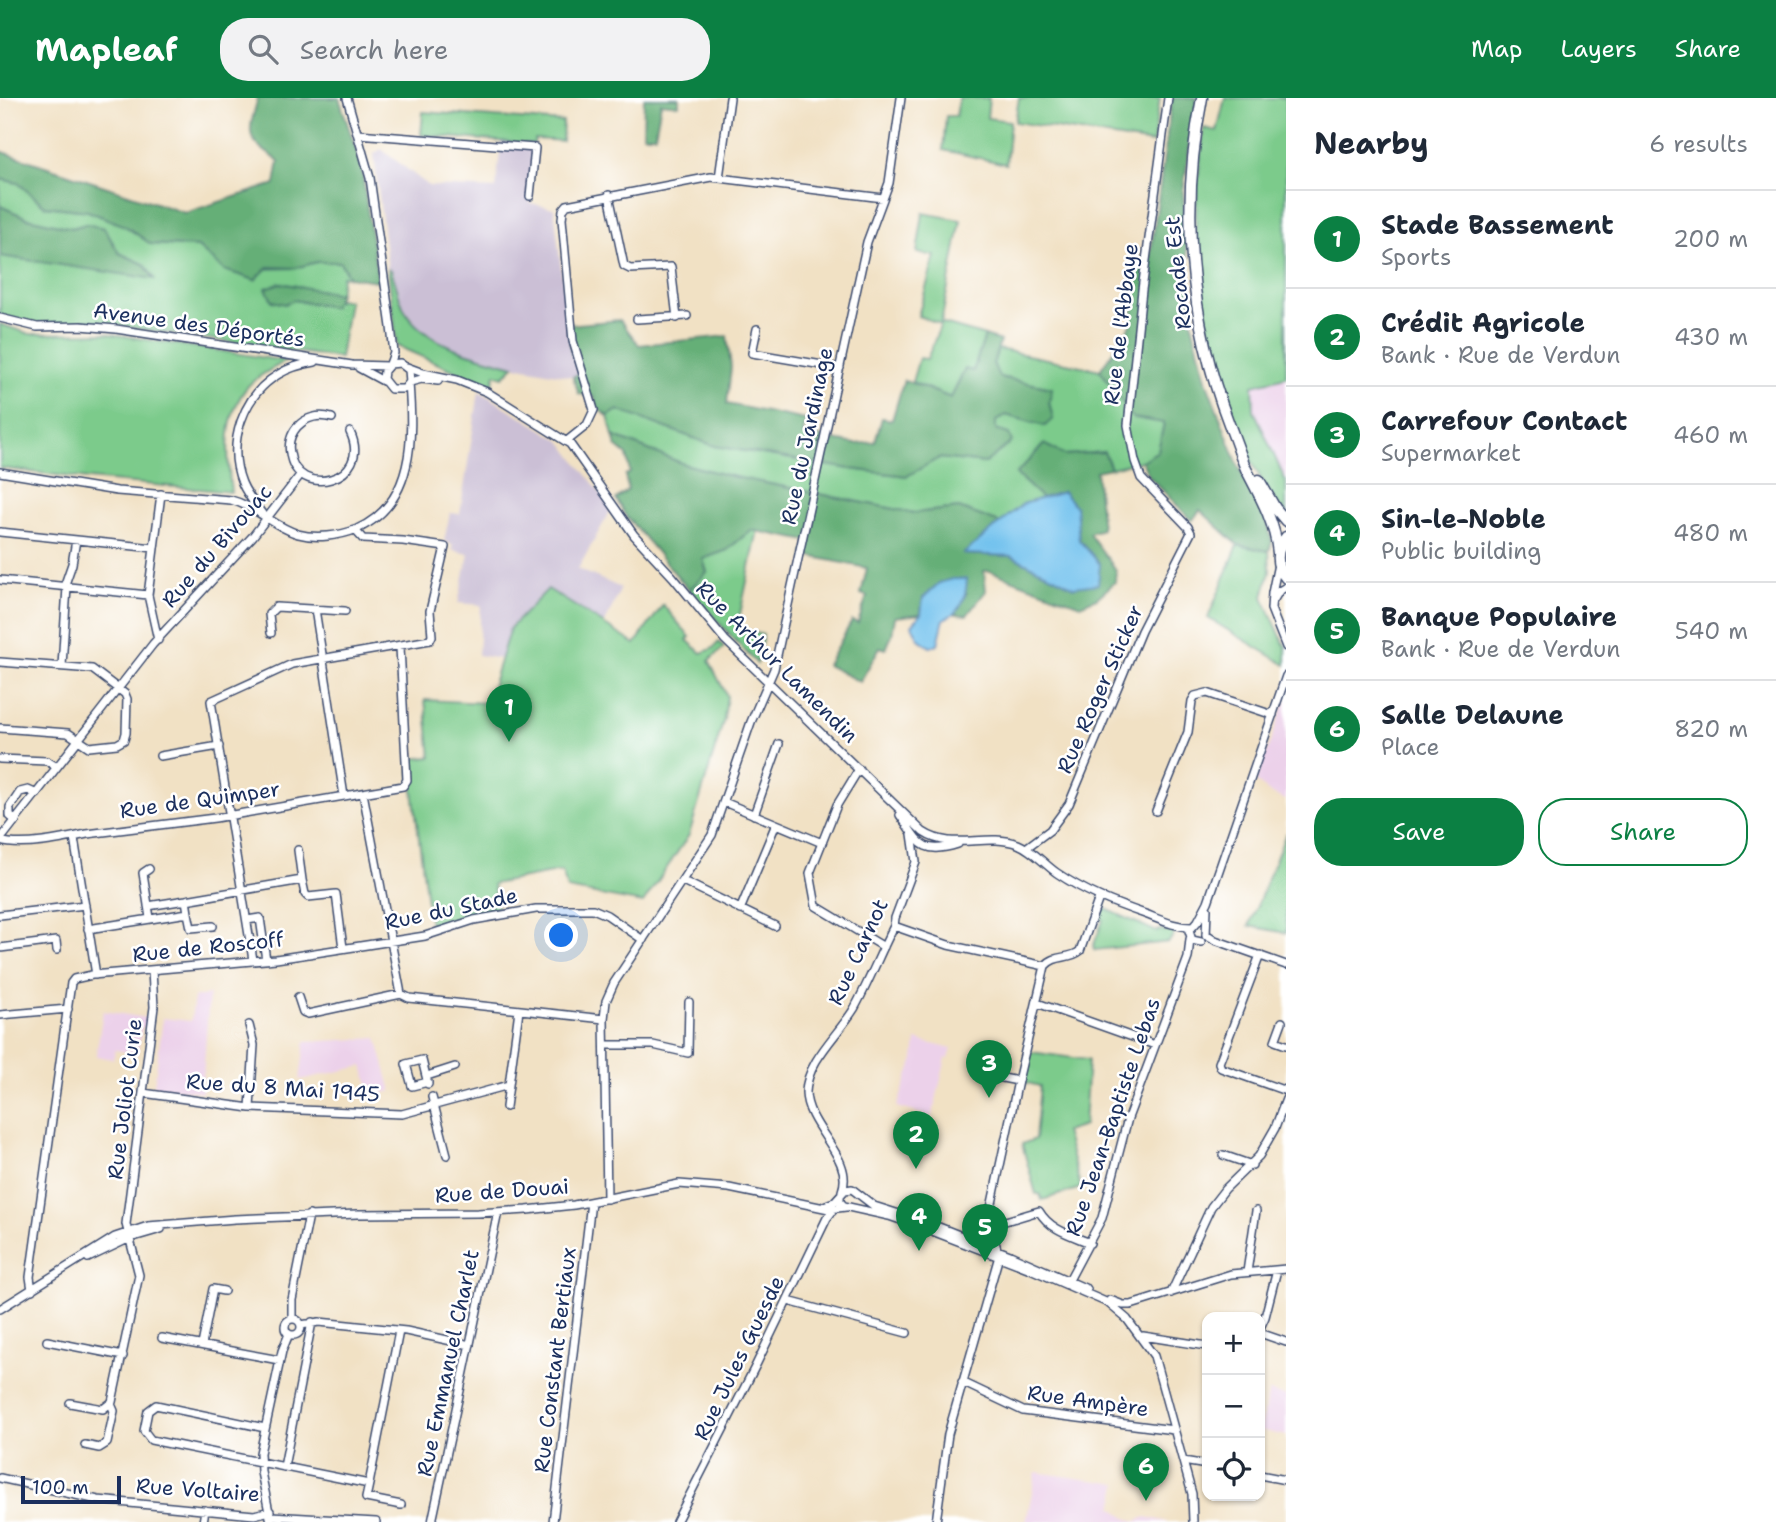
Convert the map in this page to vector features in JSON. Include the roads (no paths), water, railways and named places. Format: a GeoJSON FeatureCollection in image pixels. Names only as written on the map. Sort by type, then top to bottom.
{"type":"FeatureCollection","features":[{"type":"Feature","properties":{"kind":"main road","name":"Rocade Est"},"geometry":{"type":"LineString","coordinates":[[1202,98],[1192,172],[1192,270],[1207,357],[1236,440]]}},
{"type":"Feature","properties":{"kind":"main road"},"geometry":{"type":"LineString","coordinates":[[1236,440],[1272,503],[1286,521]]}},
{"type":"Feature","properties":{"kind":"main road"},"geometry":{"type":"LineString","coordinates":[[1236,440],[1270,519],[1278,559],[1286,578]]}},
{"type":"Feature","properties":{"kind":"main road"},"geometry":{"type":"LineString","coordinates":[[1278,559],[1286,537]]}},
{"type":"Feature","properties":{"kind":"street"},"geometry":{"type":"LineString","coordinates":[[347,98],[370,178],[391,327],[394,353],[384,371],[383,381],[389,388],[398,391],[412,406]]}},
{"type":"Feature","properties":{"kind":"street"},"geometry":{"type":"LineString","coordinates":[[719,178],[730,98]]}},
{"type":"Feature","properties":{"kind":"street","name":"Rue du Jardinage"},"geometry":{"type":"LineString","coordinates":[[607,1199],[606,1001],[611,988],[712,835],[751,722],[775,669],[869,237],[890,178],[901,98]]}},
{"type":"Feature","properties":{"kind":"street","name":"Rue de l'Abbaye"},"geometry":{"type":"LineString","coordinates":[[1168,98],[1142,290],[1128,425],[1141,478],[1191,533]]}},
{"type":"Feature","properties":{"kind":"street"},"geometry":{"type":"LineString","coordinates":[[358,134],[535,148],[530,196]]}},
{"type":"Feature","properties":{"kind":"street"},"geometry":{"type":"LineString","coordinates":[[389,365],[398,363],[423,373],[467,384],[495,397],[566,441],[587,425],[594,410],[573,341],[562,213],[570,204],[693,179],[719,178],[883,198]]}},
{"type":"Feature","properties":{"kind":"street"},"geometry":{"type":"LineString","coordinates":[[609,195],[624,266],[630,269],[671,267],[677,317]]}},
{"type":"Feature","properties":{"kind":"street"},"geometry":{"type":"LineString","coordinates":[[636,319],[687,316]]}},
{"type":"Feature","properties":{"kind":"street","name":"Avenue des Déportés"},"geometry":{"type":"LineString","coordinates":[[0,318],[30,327],[105,327],[352,365],[389,365]]}},
{"type":"Feature","properties":{"kind":"street"},"geometry":{"type":"LineString","coordinates":[[0,472],[99,489],[237,501],[294,533],[308,536],[355,530],[383,511],[402,484],[408,464],[411,374],[391,327]]}},
{"type":"Feature","properties":{"kind":"street"},"geometry":{"type":"LineString","coordinates":[[757,329],[752,353],[840,369]]}},
{"type":"Feature","properties":{"kind":"street"},"geometry":{"type":"LineString","coordinates":[[266,518],[246,490],[238,469],[236,444],[243,417],[257,393],[275,377],[295,367],[322,360]]}},
{"type":"Feature","properties":{"kind":"street","name":"Avenue des Déportés"},"geometry":{"type":"LineString","coordinates":[[352,365],[369,371],[383,381]]}},
{"type":"Feature","properties":{"kind":"street"},"geometry":{"type":"LineString","coordinates":[[398,391],[410,383],[426,379],[467,384]]}},
{"type":"Feature","properties":{"kind":"street"},"geometry":{"type":"LineString","coordinates":[[332,418],[320,416],[309,419],[292,435],[290,453],[293,464],[301,474],[322,481],[343,473],[351,465],[354,454],[350,432]]}},
{"type":"Feature","properties":{"kind":"street","name":"Rue Arthur Lamendin"},"geometry":{"type":"LineString","coordinates":[[566,441],[645,548],[725,640],[892,803]]}},
{"type":"Feature","properties":{"kind":"street","name":"Rue du Bivouac"},"geometry":{"type":"LineString","coordinates":[[0,841],[13,818],[37,794],[158,640],[253,536],[301,474]]}},
{"type":"Feature","properties":{"kind":"street","name":"Rue du Bivouac"},"geometry":{"type":"LineString","coordinates":[[158,640],[148,595],[161,495]]}},
{"type":"Feature","properties":{"kind":"street"},"geometry":{"type":"LineString","coordinates":[[253,960],[211,701],[289,665],[430,640],[430,611],[445,547],[363,539],[355,530]]}},
{"type":"Feature","properties":{"kind":"street"},"geometry":{"type":"LineString","coordinates":[[0,532],[154,548]]}},
{"type":"Feature","properties":{"kind":"street","name":"Rue Roger Sticker"},"geometry":{"type":"LineString","coordinates":[[1026,848],[1050,830],[1069,804],[1142,631],[1191,533]]}},
{"type":"Feature","properties":{"kind":"street"},"geometry":{"type":"LineString","coordinates":[[62,666],[66,587],[76,540]]}},
{"type":"Feature","properties":{"kind":"street"},"geometry":{"type":"LineString","coordinates":[[1278,559],[1271,605],[1273,617],[1286,647]]}},
{"type":"Feature","properties":{"kind":"street"},"geometry":{"type":"LineString","coordinates":[[1,580],[148,595]]}},
{"type":"Feature","properties":{"kind":"street"},"geometry":{"type":"LineString","coordinates":[[1271,605],[1277,593],[1286,587]]}},
{"type":"Feature","properties":{"kind":"street"},"geometry":{"type":"LineString","coordinates":[[271,633],[269,614],[273,608],[345,611]]}},
{"type":"Feature","properties":{"kind":"street"},"geometry":{"type":"LineString","coordinates":[[315,609],[344,796]]}},
{"type":"Feature","properties":{"kind":"street","name":"Rue de Quimper"},"geometry":{"type":"LineString","coordinates":[[0,841],[12,845],[74,838],[87,834],[215,818],[406,785],[400,647]]}},
{"type":"Feature","properties":{"kind":"street"},"geometry":{"type":"LineString","coordinates":[[0,662],[93,669],[127,699],[126,733],[124,740],[117,744],[90,747],[66,732],[0,728]]}},
{"type":"Feature","properties":{"kind":"street"},"geometry":{"type":"LineString","coordinates":[[1190,938],[1193,926],[1208,902],[1286,676]]}},
{"type":"Feature","properties":{"kind":"street"},"geometry":{"type":"LineString","coordinates":[[1156,811],[1188,732],[1195,696],[1207,693],[1273,715]]}},
{"type":"Feature","properties":{"kind":"street"},"geometry":{"type":"LineString","coordinates":[[754,815],[779,744]]}},
{"type":"Feature","properties":{"kind":"street"},"geometry":{"type":"LineString","coordinates":[[160,756],[219,746]]}},
{"type":"Feature","properties":{"kind":"street"},"geometry":{"type":"LineString","coordinates":[[0,759],[47,761],[57,767]]}},
{"type":"Feature","properties":{"kind":"street"},"geometry":{"type":"LineString","coordinates":[[859,769],[838,802],[809,876],[814,904],[884,947]]}},
{"type":"Feature","properties":{"kind":"street"},"geometry":{"type":"LineString","coordinates":[[13,818],[10,807],[20,792],[27,790],[37,794]]}},
{"type":"Feature","properties":{"kind":"street"},"geometry":{"type":"LineString","coordinates":[[363,793],[390,941],[405,996]]}},
{"type":"Feature","properties":{"kind":"street"},"geometry":{"type":"LineString","coordinates":[[724,802],[822,843]]}},
{"type":"Feature","properties":{"kind":"street"},"geometry":{"type":"LineString","coordinates":[[892,803],[912,835],[927,848],[939,849],[965,842]]}},
{"type":"Feature","properties":{"kind":"street"},"geometry":{"type":"LineString","coordinates":[[892,803],[923,832],[947,842]]}},
{"type":"Feature","properties":{"kind":"street"},"geometry":{"type":"LineString","coordinates":[[740,910],[776,824]]}},
{"type":"Feature","properties":{"kind":"street","name":"Rue Carnot"},"geometry":{"type":"LineString","coordinates":[[841,1194],[845,1182],[843,1168],[810,1112],[807,1085],[815,1065],[854,1008],[894,926],[916,862],[912,835]]}},
{"type":"Feature","properties":{"kind":"street"},"geometry":{"type":"LineString","coordinates":[[74,838],[96,975]]}},
{"type":"Feature","properties":{"kind":"street"},"geometry":{"type":"LineString","coordinates":[[916,862],[927,848],[947,842],[995,839],[1014,843],[1026,848],[1051,868],[1099,898],[1166,922],[1200,925],[1215,940],[1286,965]]}},
{"type":"Feature","properties":{"kind":"street"},"geometry":{"type":"LineString","coordinates":[[298,850],[304,894],[307,897],[336,894],[343,948]]}},
{"type":"Feature","properties":{"kind":"street"},"geometry":{"type":"LineString","coordinates":[[149,869],[143,873],[150,918]]}},
{"type":"Feature","properties":{"kind":"street"},"geometry":{"type":"LineString","coordinates":[[148,906],[302,880]]}},
{"type":"Feature","properties":{"kind":"street"},"geometry":{"type":"LineString","coordinates":[[682,881],[775,926]]}},
{"type":"Feature","properties":{"kind":"street"},"geometry":{"type":"LineString","coordinates":[[936,1522],[947,1438],[998,1253],[992,1224],[992,1202],[1045,966],[1055,958],[1073,956],[1080,951],[1099,898]]}},
{"type":"Feature","properties":{"kind":"street"},"geometry":{"type":"LineString","coordinates":[[186,900],[191,928],[213,926]]}},
{"type":"Feature","properties":{"kind":"street"},"geometry":{"type":"LineString","coordinates":[[1166,922],[1196,942],[1201,942],[1206,932],[1208,902]]}},
{"type":"Feature","properties":{"kind":"street"},"geometry":{"type":"LineString","coordinates":[[0,915],[85,905]]}},
{"type":"Feature","properties":{"kind":"street","name":"Rue du Stade"},"geometry":{"type":"LineString","coordinates":[[343,948],[429,934],[479,919],[541,909],[593,909],[607,915],[643,940]]}},
{"type":"Feature","properties":{"kind":"street"},"geometry":{"type":"LineString","coordinates":[[89,929],[188,913]]}},
{"type":"Feature","properties":{"kind":"street"},"geometry":{"type":"LineString","coordinates":[[247,920],[260,918],[266,960]]}},
{"type":"Feature","properties":{"kind":"street"},"geometry":{"type":"LineString","coordinates":[[894,926],[948,945],[1045,966]]}},
{"type":"Feature","properties":{"kind":"street","name":"Rue Jean-Baptiste Lebas"},"geometry":{"type":"LineString","coordinates":[[1068,1283],[1102,1218],[1128,1118],[1188,958],[1190,938]]}},
{"type":"Feature","properties":{"kind":"street"},"geometry":{"type":"LineString","coordinates":[[0,948],[56,941],[57,950]]}},
{"type":"Feature","properties":{"kind":"street","name":"Rue Jean-Baptiste Lebas"},"geometry":{"type":"LineString","coordinates":[[1188,958],[1201,942]]}},
{"type":"Feature","properties":{"kind":"street","name":"Rue de Roscoff"},"geometry":{"type":"LineString","coordinates":[[68,1009],[71,983],[76,978],[266,960],[343,948]]}},
{"type":"Feature","properties":{"kind":"street"},"geometry":{"type":"LineString","coordinates":[[1260,955],[1219,1060],[1221,1068],[1286,1091]]}},
{"type":"Feature","properties":{"kind":"street","name":"Rue Joliot Curie"},"geometry":{"type":"LineString","coordinates":[[85,1445],[99,1448],[107,1443],[114,1411],[111,1405],[139,1275],[139,1265],[126,1224],[154,1007],[152,970]]}},
{"type":"Feature","properties":{"kind":"street"},"geometry":{"type":"LineString","coordinates":[[298,997],[303,1012],[310,1014],[405,996],[604,1019]]}},
{"type":"Feature","properties":{"kind":"street"},"geometry":{"type":"LineString","coordinates":[[605,1045],[653,1045],[688,1053],[689,1002]]}},
{"type":"Feature","properties":{"kind":"street"},"geometry":{"type":"LineString","coordinates":[[1037,1003],[1155,1045]]}},
{"type":"Feature","properties":{"kind":"street"},"geometry":{"type":"LineString","coordinates":[[0,1015],[68,1009],[30,1277],[32,1290]]}},
{"type":"Feature","properties":{"kind":"street"},"geometry":{"type":"LineString","coordinates":[[506,1107],[519,1010]]}},
{"type":"Feature","properties":{"kind":"street"},"geometry":{"type":"LineString","coordinates":[[248,1025],[254,1045],[250,1108]]}},
{"type":"Feature","properties":{"kind":"street"},"geometry":{"type":"LineString","coordinates":[[1283,1026],[1275,1041],[1286,1045]]}},
{"type":"Feature","properties":{"kind":"street"},"geometry":{"type":"LineString","coordinates":[[428,1081],[455,1067]]}},
{"type":"Feature","properties":{"kind":"street"},"geometry":{"type":"LineString","coordinates":[[982,1074],[1018,1081]]}},
{"type":"Feature","properties":{"kind":"street","name":"Rue du 8 Mai 1945"},"geometry":{"type":"LineString","coordinates":[[143,1093],[250,1108],[402,1114],[433,1101],[509,1085]]}},
{"type":"Feature","properties":{"kind":"street"},"geometry":{"type":"LineString","coordinates":[[1171,1293],[1211,1207],[1225,1189],[1252,1165],[1270,1136],[1286,1099]]}},
{"type":"Feature","properties":{"kind":"street"},"geometry":{"type":"LineString","coordinates":[[433,1101],[447,1155]]}},
{"type":"Feature","properties":{"kind":"street"},"geometry":{"type":"LineString","coordinates":[[1223,1155],[1252,1165]]}},
{"type":"Feature","properties":{"kind":"street","name":"Rue de Douai"},"geometry":{"type":"LineString","coordinates":[[0,1310],[55,1275],[128,1235],[186,1223],[309,1215],[498,1212],[591,1202],[663,1186],[698,1184],[834,1209],[847,1207]]}},
{"type":"Feature","properties":{"kind":"street"},"geometry":{"type":"LineString","coordinates":[[816,1205],[830,1205],[849,1189],[878,1208],[931,1224],[1118,1304],[1138,1303],[1214,1279],[1247,1272],[1286,1269]]}},
{"type":"Feature","properties":{"kind":"street"},"geometry":{"type":"LineString","coordinates":[[847,1207],[858,1202],[857,1193]]}},
{"type":"Feature","properties":{"kind":"street"},"geometry":{"type":"LineString","coordinates":[[841,1194],[841,1203],[847,1207],[889,1216],[998,1253]]}},
{"type":"Feature","properties":{"kind":"street","name":"Rue Constant Bertiaux"},"geometry":{"type":"LineString","coordinates":[[553,1522],[591,1202]]}},
{"type":"Feature","properties":{"kind":"street","name":"Rue Jules Guesde"},"geometry":{"type":"LineString","coordinates":[[676,1522],[827,1218],[834,1209]]}},
{"type":"Feature","properties":{"kind":"street"},"geometry":{"type":"LineString","coordinates":[[992,1224],[1040,1211],[1045,1221],[1054,1228],[1090,1243]]}},
{"type":"Feature","properties":{"kind":"street"},"geometry":{"type":"LineString","coordinates":[[1247,1272],[1255,1211]]}},
{"type":"Feature","properties":{"kind":"street","name":"Rue Emmanuel Charlet"},"geometry":{"type":"LineString","coordinates":[[432,1522],[498,1212]]}},
{"type":"Feature","properties":{"kind":"street"},"geometry":{"type":"LineString","coordinates":[[292,1319],[292,1300],[309,1215]]}},
{"type":"Feature","properties":{"kind":"street"},"geometry":{"type":"LineString","coordinates":[[1265,1317],[1277,1270]]}},
{"type":"Feature","properties":{"kind":"street"},"geometry":{"type":"LineString","coordinates":[[1068,1283],[1116,1307],[1140,1334],[1154,1356],[1193,1498],[1194,1522]]}},
{"type":"Feature","properties":{"kind":"street"},"geometry":{"type":"LineString","coordinates":[[202,1345],[212,1289],[224,1291]]}},
{"type":"Feature","properties":{"kind":"street"},"geometry":{"type":"LineString","coordinates":[[788,1300],[906,1333]]}},
{"type":"Feature","properties":{"kind":"street"},"geometry":{"type":"LineString","coordinates":[[1130,1322],[1131,1310],[1138,1303]]}},
{"type":"Feature","properties":{"kind":"street"},"geometry":{"type":"LineString","coordinates":[[270,1516],[260,1462],[265,1428],[279,1360],[289,1334],[285,1326],[287,1321],[292,1319],[298,1320],[301,1325]]}},
{"type":"Feature","properties":{"kind":"street"},"geometry":{"type":"LineString","coordinates":[[301,1325],[312,1322],[399,1331],[470,1345]]}},
{"type":"Feature","properties":{"kind":"street"},"geometry":{"type":"LineString","coordinates":[[284,1467],[312,1322]]}},
{"type":"Feature","properties":{"kind":"street"},"geometry":{"type":"LineString","coordinates":[[289,1334],[298,1333],[301,1325]]}},
{"type":"Feature","properties":{"kind":"street"},"geometry":{"type":"LineString","coordinates":[[399,1331],[366,1498],[401,1505]]}},
{"type":"Feature","properties":{"kind":"street"},"geometry":{"type":"LineString","coordinates":[[1140,1334],[1146,1338],[1202,1345]]}},
{"type":"Feature","properties":{"kind":"street"},"geometry":{"type":"LineString","coordinates":[[1265,1335],[1286,1342]]}},
{"type":"Feature","properties":{"kind":"street"},"geometry":{"type":"LineString","coordinates":[[162,1338],[279,1360]]}},
{"type":"Feature","properties":{"kind":"street"},"geometry":{"type":"LineString","coordinates":[[1154,1356],[1155,1347],[1162,1340]]}},
{"type":"Feature","properties":{"kind":"street"},"geometry":{"type":"LineString","coordinates":[[47,1341],[123,1356]]}},
{"type":"Feature","properties":{"kind":"street","name":"Rue Ampère"},"geometry":{"type":"LineString","coordinates":[[962,1382],[1019,1410],[1174,1430]]}},
{"type":"Feature","properties":{"kind":"street"},"geometry":{"type":"LineString","coordinates":[[70,1403],[99,1409],[111,1405]]}},
{"type":"Feature","properties":{"kind":"street"},"geometry":{"type":"LineString","coordinates":[[265,1428],[159,1405],[151,1407],[144,1434],[151,1440],[369,1485]]}},
{"type":"Feature","properties":{"kind":"street"},"geometry":{"type":"LineString","coordinates":[[1183,1461],[1202,1464]]}},
{"type":"Feature","properties":{"kind":"street"},"geometry":{"type":"LineString","coordinates":[[1265,1476],[1286,1480]]}},
{"type":"Feature","properties":{"kind":"street","name":"Rue Voltaire"},"geometry":{"type":"LineString","coordinates":[[0,1478],[98,1500],[254,1515],[376,1522]]}},
{"type":"Feature","properties":{"kind":"street"},"geometry":{"type":"LineString","coordinates":[[203,1522],[205,1510]]}},
{"type":"Feature","properties":{"kind":"water"},"geometry":{"type":"Polygon","coordinates":[[[1063,492],[1076,507],[1079,540],[1100,564],[1098,584],[1074,587],[1012,556],[963,554],[1023,504],[1063,492]]]}},
{"type":"Feature","properties":{"kind":"water"},"geometry":{"type":"Polygon","coordinates":[[[952,579],[967,579],[966,592],[959,608],[944,619],[938,644],[930,647],[919,639],[912,625],[921,614],[923,598],[939,583],[952,579]]]}},
{"type":"Feature","properties":{"kind":"place","name":"Stade Bassement"},"geometry":{"type":"Point","coordinates":[509,742]}},
{"type":"Feature","properties":{"kind":"place","name":"Carrefour Contact"},"geometry":{"type":"Point","coordinates":[989,1098]}},
{"type":"Feature","properties":{"kind":"place","name":"Crédit Agricole"},"geometry":{"type":"Point","coordinates":[916,1169]}},
{"type":"Feature","properties":{"kind":"place","name":"Sin-le-Noble"},"geometry":{"type":"Point","coordinates":[919,1251]}},
{"type":"Feature","properties":{"kind":"place","name":"Banque Populaire"},"geometry":{"type":"Point","coordinates":[985,1262]}},
{"type":"Feature","properties":{"kind":"place","name":"Salle Delaune"},"geometry":{"type":"Point","coordinates":[1146,1501]}}]}
